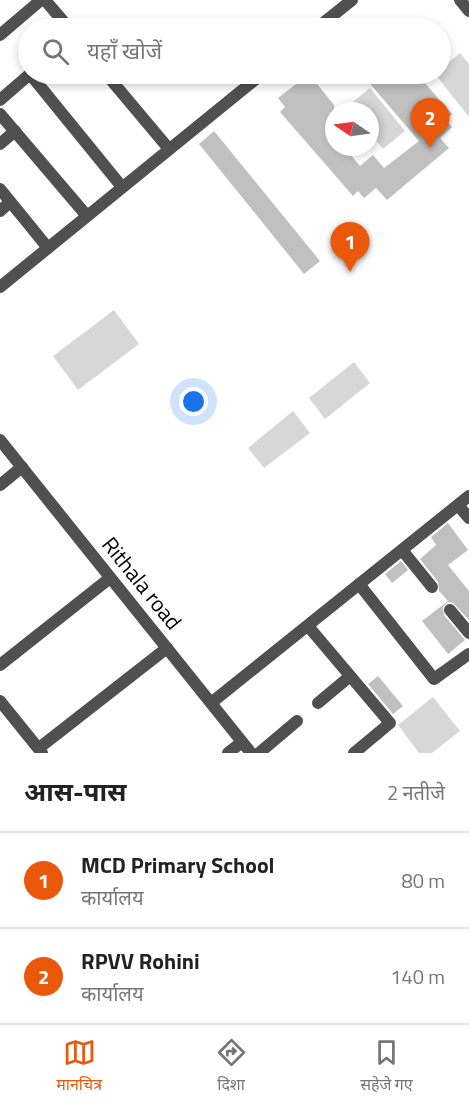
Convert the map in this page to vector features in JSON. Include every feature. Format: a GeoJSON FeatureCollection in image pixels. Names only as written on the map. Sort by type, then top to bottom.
{"type":"FeatureCollection","features":[{"type":"Feature","properties":{"kind":"street"},"geometry":{"type":"LineString","coordinates":[[20,18],[43,0],[60,18]]}},
{"type":"Feature","properties":{"kind":"street"},"geometry":{"type":"LineString","coordinates":[[330,18],[352,0]]}},
{"type":"Feature","properties":{"kind":"street"},"geometry":{"type":"LineString","coordinates":[[460,0],[469,11]]}},
{"type":"Feature","properties":{"kind":"street"},"geometry":{"type":"LineString","coordinates":[[0,34],[18,20]]}},
{"type":"Feature","properties":{"kind":"street"},"geometry":{"type":"LineString","coordinates":[[0,100],[18,84]]}},
{"type":"Feature","properties":{"kind":"street"},"geometry":{"type":"LineString","coordinates":[[38,84],[122,187]]}},
{"type":"Feature","properties":{"kind":"street"},"geometry":{"type":"LineString","coordinates":[[114,84],[169,149]]}},
{"type":"Feature","properties":{"kind":"street"},"geometry":{"type":"LineString","coordinates":[[0,287],[250,84]]}},
{"type":"Feature","properties":{"kind":"street"},"geometry":{"type":"LineString","coordinates":[[0,114],[87,216]]}},
{"type":"Feature","properties":{"kind":"street"},"geometry":{"type":"LineString","coordinates":[[0,144],[15,131]]}},
{"type":"Feature","properties":{"kind":"street"},"geometry":{"type":"LineString","coordinates":[[0,189],[48,248]]}},
{"type":"Feature","properties":{"kind":"street"},"geometry":{"type":"LineString","coordinates":[[0,211],[10,202]]}},
{"type":"Feature","properties":{"kind":"street","name":"Rithala road"},"geometry":{"type":"LineString","coordinates":[[0,440],[251,753]]}},
{"type":"Feature","properties":{"kind":"street"},"geometry":{"type":"LineString","coordinates":[[0,485],[22,467]]}},
{"type":"Feature","properties":{"kind":"street"},"geometry":{"type":"LineString","coordinates":[[211,703],[469,496]]}},
{"type":"Feature","properties":{"kind":"street"},"geometry":{"type":"LineString","coordinates":[[458,505],[469,518]]}},
{"type":"Feature","properties":{"kind":"street"},"geometry":{"type":"LineString","coordinates":[[402,550],[432,587]]}},
{"type":"Feature","properties":{"kind":"street"},"geometry":{"type":"LineString","coordinates":[[0,666],[110,578]]}},
{"type":"Feature","properties":{"kind":"street"},"geometry":{"type":"LineString","coordinates":[[359,584],[434,679],[469,654]]}},
{"type":"Feature","properties":{"kind":"street"},"geometry":{"type":"LineString","coordinates":[[450,610],[469,633]]}},
{"type":"Feature","properties":{"kind":"street"},"geometry":{"type":"LineString","coordinates":[[308,626],[390,723],[354,753]]}},
{"type":"Feature","properties":{"kind":"street"},"geometry":{"type":"LineString","coordinates":[[0,701],[40,751],[167,648]]}},
{"type":"Feature","properties":{"kind":"street"},"geometry":{"type":"LineString","coordinates":[[318,703],[349,677]]}},
{"type":"Feature","properties":{"kind":"street"},"geometry":{"type":"LineString","coordinates":[[259,753],[297,721]]}},
{"type":"Feature","properties":{"kind":"street"},"geometry":{"type":"LineString","coordinates":[[228,753],[242,742]]}},
{"type":"Feature","properties":{"kind":"shaded area"},"geometry":{"type":"Polygon","coordinates":[[[460,53],[469,64],[469,117],[443,84],[451,84],[451,61],[460,53]]]}},
{"type":"Feature","properties":{"kind":"shaded area"},"geometry":{"type":"Polygon","coordinates":[[[370,88],[405,131],[383,149],[379,144],[379,102],[353,102],[370,88]]]}},
{"type":"Feature","properties":{"kind":"shaded area"},"geometry":{"type":"Polygon","coordinates":[[[114,310],[139,344],[78,390],[53,356],[114,310]]]}},
{"type":"Feature","properties":{"kind":"shaded area"},"geometry":{"type":"Polygon","coordinates":[[[354,362],[370,383],[325,419],[309,398],[354,362]]]}},
{"type":"Feature","properties":{"kind":"shaded area"},"geometry":{"type":"Polygon","coordinates":[[[293,411],[310,433],[264,468],[248,448],[293,411]]]}},
{"type":"Feature","properties":{"kind":"shaded area"},"geometry":{"type":"Polygon","coordinates":[[[433,697],[460,731],[432,753],[419,753],[398,725],[433,697]]]}},
{"type":"Feature","properties":{"kind":"building"},"geometry":{"type":"Polygon","coordinates":[[[296,84],[317,84],[332,102],[325,102],[325,156],[352,156],[360,166],[374,156],[384,168],[419,141],[370,84],[426,84],[452,114],[446,120],[452,127],[440,138],[449,148],[387,200],[376,188],[364,198],[358,191],[353,196],[280,112],[285,107],[278,98],[296,84]]]}},
{"type":"Feature","properties":{"kind":"building"},"geometry":{"type":"Polygon","coordinates":[[[214,131],[320,261],[304,274],[199,144],[214,131]]]}},
{"type":"Feature","properties":{"kind":"building"},"geometry":{"type":"Polygon","coordinates":[[[448,523],[468,550],[448,565],[469,591],[469,620],[453,603],[448,602],[443,607],[444,615],[465,640],[448,654],[422,621],[448,601],[439,591],[438,582],[420,559],[436,545],[431,537],[448,523]]]}},
{"type":"Feature","properties":{"kind":"building"},"geometry":{"type":"Polygon","coordinates":[[[401,561],[408,570],[392,583],[385,574],[401,561]]]}},
{"type":"Feature","properties":{"kind":"building"},"geometry":{"type":"Polygon","coordinates":[[[378,676],[403,706],[393,714],[368,684],[378,676]]]}},
{"type":"Feature","properties":{"kind":"place","name":"RPVV Rohini"},"geometry":{"type":"Point","coordinates":[430,148]}},
{"type":"Feature","properties":{"kind":"place","name":"MCD Primary School"},"geometry":{"type":"Point","coordinates":[350,272]}}]}
